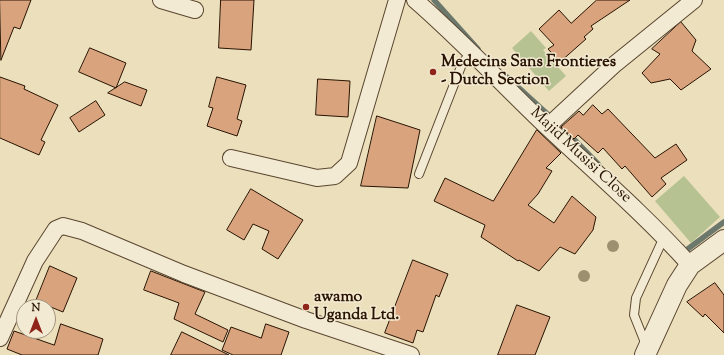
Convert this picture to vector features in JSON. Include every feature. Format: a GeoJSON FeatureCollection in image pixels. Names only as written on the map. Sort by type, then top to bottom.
{"type":"FeatureCollection","features":[{"type":"Feature","properties":{"kind":"street"},"geometry":{"type":"LineString","coordinates":[[161,0],[195,10]]}},
{"type":"Feature","properties":{"kind":"street"},"geometry":{"type":"LineString","coordinates":[[231,158],[318,178],[335,176],[340,172],[349,163],[397,0]]}},
{"type":"Feature","properties":{"kind":"street","name":"Majid Musisi Close"},"geometry":{"type":"LineString","coordinates":[[415,0],[448,29],[547,127],[664,237],[690,265]]}},
{"type":"Feature","properties":{"kind":"street"},"geometry":{"type":"LineString","coordinates":[[547,127],[615,64],[694,0]]}},
{"type":"Feature","properties":{"kind":"street"},"geometry":{"type":"LineString","coordinates":[[0,338],[35,261],[56,229],[63,226],[82,231],[213,285],[306,320],[411,355]]}},
{"type":"Feature","properties":{"kind":"street"},"geometry":{"type":"LineString","coordinates":[[646,352],[677,285],[690,265],[724,240]]}},
{"type":"Feature","properties":{"kind":"lane"},"geometry":{"type":"LineString","coordinates":[[420,174],[462,64],[471,52]]}},
{"type":"Feature","properties":{"kind":"lane"},"geometry":{"type":"LineString","coordinates":[[646,352],[634,315],[636,298],[664,237]]}},
{"type":"Feature","properties":{"kind":"green space"},"geometry":{"type":"Polygon","coordinates":[[[531,31],[546,48],[543,50],[566,76],[549,91],[512,48],[531,31]]]}},
{"type":"Feature","properties":{"kind":"green space"},"geometry":{"type":"Polygon","coordinates":[[[684,176],[720,217],[691,243],[655,201],[684,176]]]}},
{"type":"Feature","properties":{"kind":"building"},"geometry":{"type":"Polygon","coordinates":[[[0,0],[31,0],[20,29],[14,27],[1,60],[0,0]]]}},
{"type":"Feature","properties":{"kind":"building"},"geometry":{"type":"Polygon","coordinates":[[[221,0],[254,0],[251,50],[219,48],[221,0]]]}},
{"type":"Feature","properties":{"kind":"building"},"geometry":{"type":"Polygon","coordinates":[[[597,0],[630,0],[591,26],[593,29],[584,37],[586,39],[560,62],[548,49],[554,45],[539,29],[559,10],[571,23],[597,0]]]}},
{"type":"Feature","properties":{"kind":"building"},"geometry":{"type":"Polygon","coordinates":[[[681,22],[696,40],[692,51],[711,69],[681,90],[670,79],[651,83],[642,73],[660,54],[652,49],[681,22]]]}},
{"type":"Feature","properties":{"kind":"building"},"geometry":{"type":"Polygon","coordinates":[[[90,48],[126,63],[116,88],[79,72],[90,48]]]}},
{"type":"Feature","properties":{"kind":"building"},"geometry":{"type":"Polygon","coordinates":[[[0,77],[25,86],[24,89],[58,105],[41,140],[45,142],[39,155],[0,138],[0,77]]]}},
{"type":"Feature","properties":{"kind":"building"},"geometry":{"type":"Polygon","coordinates":[[[217,77],[246,85],[237,119],[242,121],[237,136],[207,126],[213,108],[209,107],[217,77]]]}},
{"type":"Feature","properties":{"kind":"building"},"geometry":{"type":"Polygon","coordinates":[[[318,79],[350,81],[348,117],[316,115],[318,79]]]}},
{"type":"Feature","properties":{"kind":"building"},"geometry":{"type":"Polygon","coordinates":[[[125,82],[147,90],[141,106],[108,93],[125,82]]]}},
{"type":"Feature","properties":{"kind":"building"},"geometry":{"type":"Polygon","coordinates":[[[96,101],[105,115],[79,132],[70,118],[96,101]]]}},
{"type":"Feature","properties":{"kind":"building"},"geometry":{"type":"Polygon","coordinates":[[[593,105],[602,114],[608,109],[655,158],[676,144],[687,160],[661,178],[666,184],[652,197],[625,166],[622,169],[603,148],[598,153],[578,135],[574,139],[561,127],[579,111],[583,115],[593,105]]]}},
{"type":"Feature","properties":{"kind":"building"},"geometry":{"type":"Polygon","coordinates":[[[377,116],[420,130],[408,188],[361,186],[377,116]]]}},
{"type":"Feature","properties":{"kind":"building"},"geometry":{"type":"Polygon","coordinates":[[[537,130],[561,153],[546,168],[552,171],[538,194],[528,205],[554,223],[572,196],[596,217],[593,230],[575,254],[560,247],[539,271],[519,260],[518,261],[481,237],[485,225],[434,201],[445,178],[493,201],[537,130]]]}},
{"type":"Feature","properties":{"kind":"building"},"geometry":{"type":"Polygon","coordinates":[[[251,189],[303,220],[278,259],[262,249],[269,231],[253,224],[244,240],[227,230],[251,189]]]}},
{"type":"Feature","properties":{"kind":"building"},"geometry":{"type":"Polygon","coordinates":[[[413,260],[448,274],[439,297],[436,295],[423,332],[417,330],[413,343],[385,333],[413,260]]]}},
{"type":"Feature","properties":{"kind":"building"},"geometry":{"type":"Polygon","coordinates":[[[50,266],[77,278],[63,312],[56,309],[56,299],[37,299],[50,266]]]}},
{"type":"Feature","properties":{"kind":"building"},"geometry":{"type":"Polygon","coordinates":[[[151,271],[205,292],[195,314],[228,330],[223,342],[174,319],[179,303],[144,290],[151,271]]]}},
{"type":"Feature","properties":{"kind":"building"},"geometry":{"type":"Polygon","coordinates":[[[715,283],[724,295],[724,333],[705,314],[703,317],[687,302],[715,283]]]}},
{"type":"Feature","properties":{"kind":"building"},"geometry":{"type":"Polygon","coordinates":[[[517,305],[550,317],[535,355],[498,355],[517,305]]]}},
{"type":"Feature","properties":{"kind":"building"},"geometry":{"type":"Polygon","coordinates":[[[61,324],[103,339],[98,355],[22,355],[7,349],[14,331],[16,332],[16,339],[37,339],[54,345],[61,324]]]}},
{"type":"Feature","properties":{"kind":"building"},"geometry":{"type":"Polygon","coordinates":[[[266,324],[289,332],[281,355],[233,355],[222,350],[231,327],[261,338],[266,324]]]}},
{"type":"Feature","properties":{"kind":"building"},"geometry":{"type":"Polygon","coordinates":[[[182,332],[229,355],[171,355],[182,332]]]}},
{"type":"Feature","properties":{"kind":"waterway"},"geometry":{"type":"LineString","coordinates":[[434,0],[478,49]]}},
{"type":"Feature","properties":{"kind":"waterway"},"geometry":{"type":"LineString","coordinates":[[507,77],[554,120]]}},
{"type":"Feature","properties":{"kind":"waterway"},"geometry":{"type":"LineString","coordinates":[[563,128],[599,165]]}},
{"type":"Feature","properties":{"kind":"waterway"},"geometry":{"type":"LineString","coordinates":[[682,247],[685,251],[724,222]]}},
{"type":"Feature","properties":{"kind":"place","name":"Medecins Sans Frontieres - Dutch Section"},"geometry":{"type":"Point","coordinates":[433,72]}},
{"type":"Feature","properties":{"kind":"place","name":"awamo Uganda Ltd."},"geometry":{"type":"Point","coordinates":[306,307]}}]}
